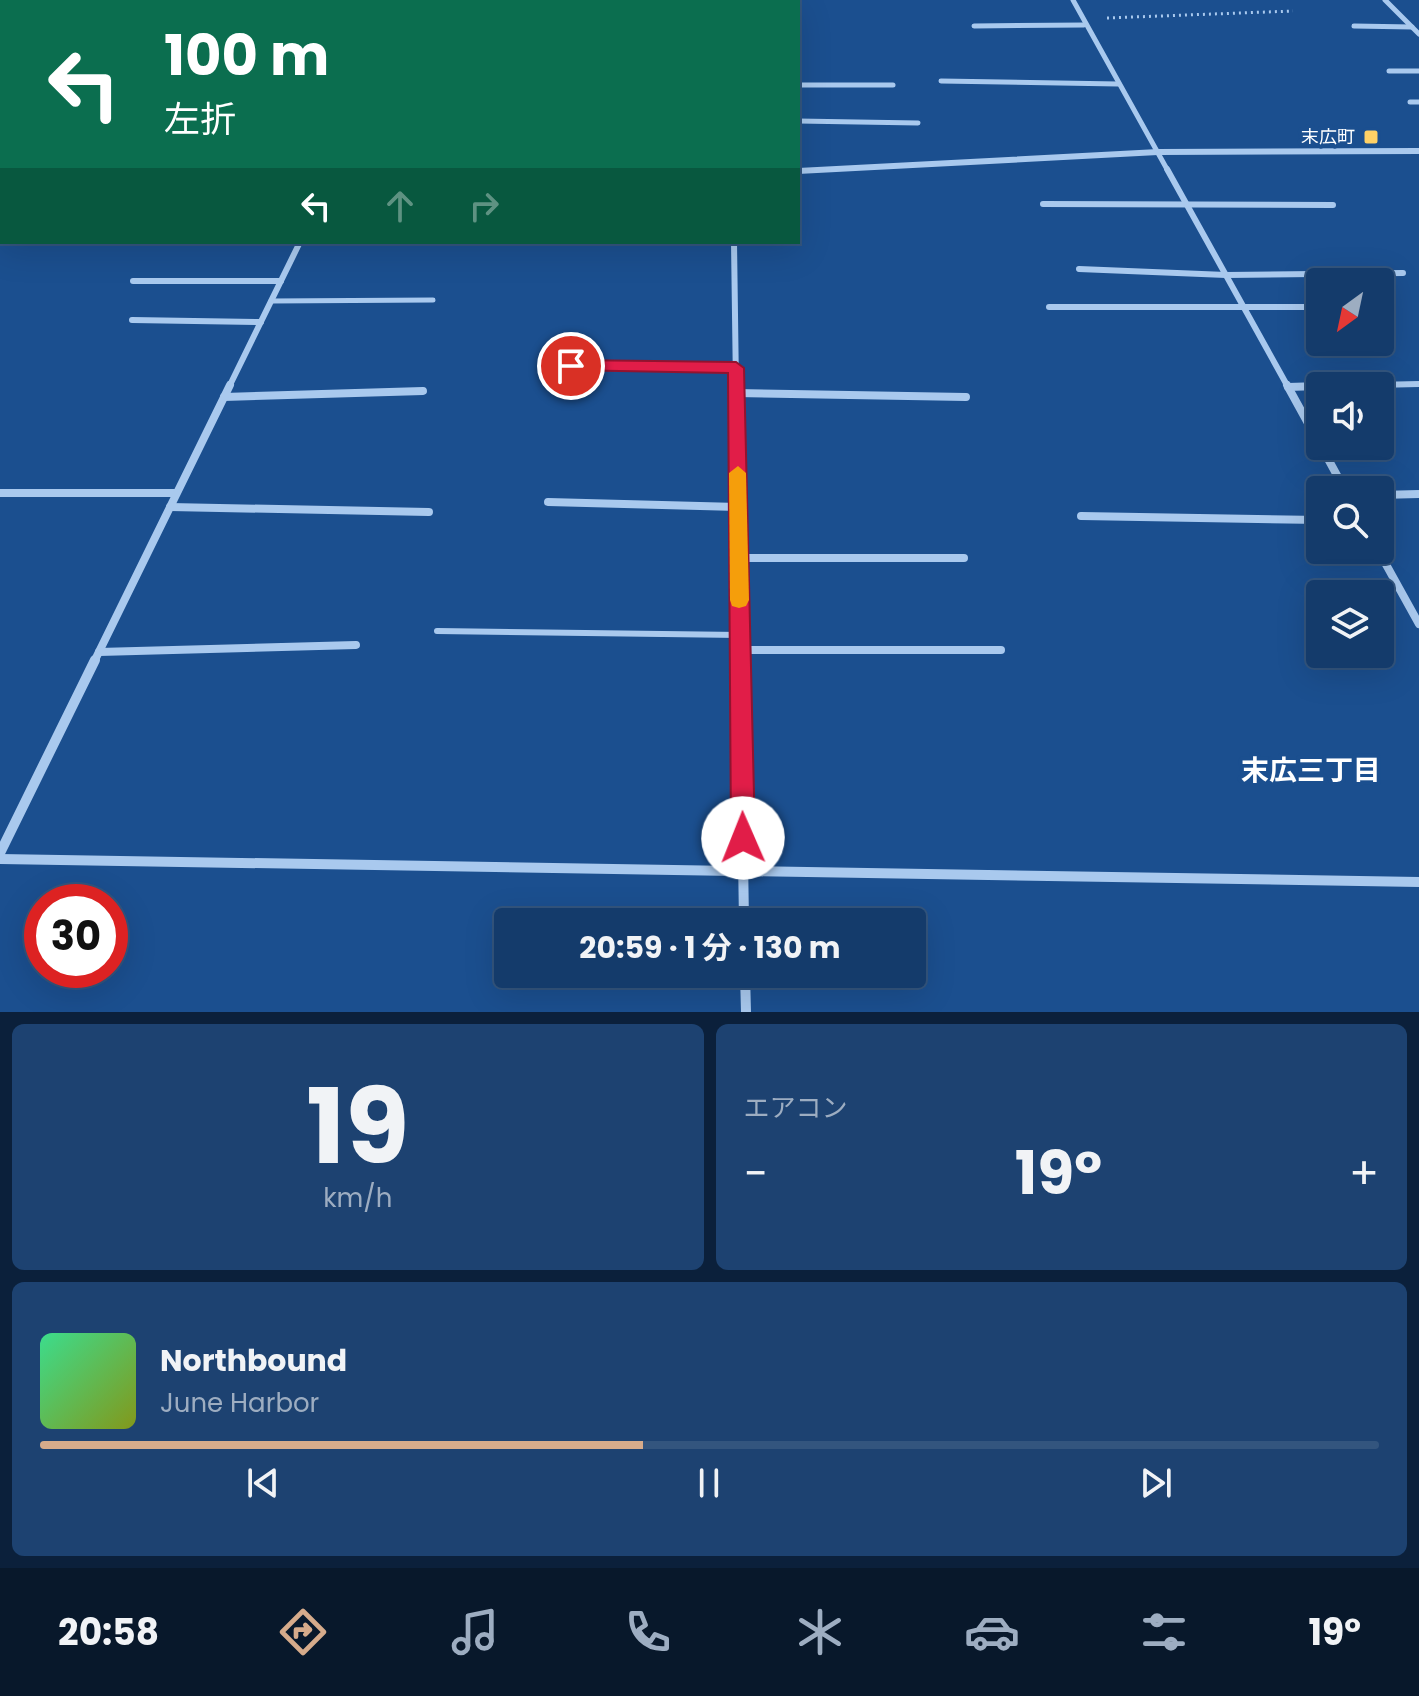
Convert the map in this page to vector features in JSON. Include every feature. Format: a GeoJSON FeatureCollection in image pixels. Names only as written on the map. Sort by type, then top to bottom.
{"type":"FeatureCollection","features":[{"type":"Feature","properties":{"kind":"street"},"geometry":{"type":"LineString","coordinates":[[1073,0],[1306,420]]}},
{"type":"Feature","properties":{"kind":"street"},"geometry":{"type":"LineString","coordinates":[[1385,0],[1419,34]]}},
{"type":"Feature","properties":{"kind":"street"},"geometry":{"type":"LineString","coordinates":[[974,26],[1083,22]]}},
{"type":"Feature","properties":{"kind":"street"},"geometry":{"type":"LineString","coordinates":[[1354,26],[1412,27]]}},
{"type":"Feature","properties":{"kind":"street"},"geometry":{"type":"LineString","coordinates":[[1389,71],[1419,71]]}},
{"type":"Feature","properties":{"kind":"street"},"geometry":{"type":"LineString","coordinates":[[941,81],[1118,84]]}},
{"type":"Feature","properties":{"kind":"street"},"geometry":{"type":"LineString","coordinates":[[800,85],[893,85]]}},
{"type":"Feature","properties":{"kind":"street"},"geometry":{"type":"LineString","coordinates":[[1410,102],[1419,102]]}},
{"type":"Feature","properties":{"kind":"street"},"geometry":{"type":"LineString","coordinates":[[800,121],[918,123]]}},
{"type":"Feature","properties":{"kind":"street"},"geometry":{"type":"LineString","coordinates":[[800,171],[1158,152],[1419,151]]}},
{"type":"Feature","properties":{"kind":"street"},"geometry":{"type":"LineString","coordinates":[[1043,204],[1333,205]]}},
{"type":"Feature","properties":{"kind":"street"},"geometry":{"type":"LineString","coordinates":[[299,244],[0,856],[1419,882]]}},
{"type":"Feature","properties":{"kind":"street"},"geometry":{"type":"LineString","coordinates":[[734,244],[744,908]]}},
{"type":"Feature","properties":{"kind":"street"},"geometry":{"type":"LineString","coordinates":[[1079,269],[1226,275],[1403,273]]}},
{"type":"Feature","properties":{"kind":"street"},"geometry":{"type":"LineString","coordinates":[[133,281],[281,281]]}},
{"type":"Feature","properties":{"kind":"street"},"geometry":{"type":"LineString","coordinates":[[1049,307],[1306,307]]}},
{"type":"Feature","properties":{"kind":"street"},"geometry":{"type":"LineString","coordinates":[[132,320],[261,322]]}},
{"type":"Feature","properties":{"kind":"street"},"geometry":{"type":"LineString","coordinates":[[543,365],[736,368]]}},
{"type":"Feature","properties":{"kind":"street"},"geometry":{"type":"LineString","coordinates":[[1394,385],[1419,384]]}},
{"type":"Feature","properties":{"kind":"street"},"geometry":{"type":"LineString","coordinates":[[1288,387],[1306,386]]}},
{"type":"Feature","properties":{"kind":"street"},"geometry":{"type":"LineString","coordinates":[[224,397],[423,391]]}},
{"type":"Feature","properties":{"kind":"street"},"geometry":{"type":"LineString","coordinates":[[736,393],[966,397]]}},
{"type":"Feature","properties":{"kind":"street"},"geometry":{"type":"LineString","coordinates":[[0,493],[176,493]]}},
{"type":"Feature","properties":{"kind":"street"},"geometry":{"type":"LineString","coordinates":[[1394,495],[1419,494]]}},
{"type":"Feature","properties":{"kind":"street"},"geometry":{"type":"LineString","coordinates":[[548,502],[738,507]]}},
{"type":"Feature","properties":{"kind":"street"},"geometry":{"type":"LineString","coordinates":[[170,507],[429,512]]}},
{"type":"Feature","properties":{"kind":"street"},"geometry":{"type":"LineString","coordinates":[[1081,516],[1306,520]]}},
{"type":"Feature","properties":{"kind":"street"},"geometry":{"type":"LineString","coordinates":[[739,558],[964,558]]}},
{"type":"Feature","properties":{"kind":"street"},"geometry":{"type":"LineString","coordinates":[[1386,564],[1418,619]]}},
{"type":"Feature","properties":{"kind":"street"},"geometry":{"type":"LineString","coordinates":[[99,652],[356,645]]}},
{"type":"Feature","properties":{"kind":"street"},"geometry":{"type":"LineString","coordinates":[[740,650],[1001,650]]}},
{"type":"Feature","properties":{"kind":"street"},"geometry":{"type":"LineString","coordinates":[[745,988],[746,1012]]}},
{"type":"Feature","properties":{"kind":"lane"},"geometry":{"type":"LineString","coordinates":[[271,301],[433,300]]}},
{"type":"Feature","properties":{"kind":"lane"},"geometry":{"type":"LineString","coordinates":[[437,631],[740,635]]}},
{"type":"Feature","properties":{"kind":"path"},"geometry":{"type":"LineString","coordinates":[[1083,22],[1293,11]]}},
{"type":"Feature","properties":{"kind":"slow traffic"},"geometry":{"type":"LineString","coordinates":[[738,473],[739,600]]}},
{"type":"Feature","properties":{"kind":"place","name":"末広町"},"geometry":{"type":"Point","coordinates":[1371,137]}},
{"type":"Feature","properties":{"kind":"district","name":"末広三丁目"},"geometry":{"type":"Point","coordinates":[1311,770]}},
{"type":"Feature","properties":{"kind":"route"},"geometry":{"type":"LineString","coordinates":[[571,366],[736,368],[743,838]]}}]}
